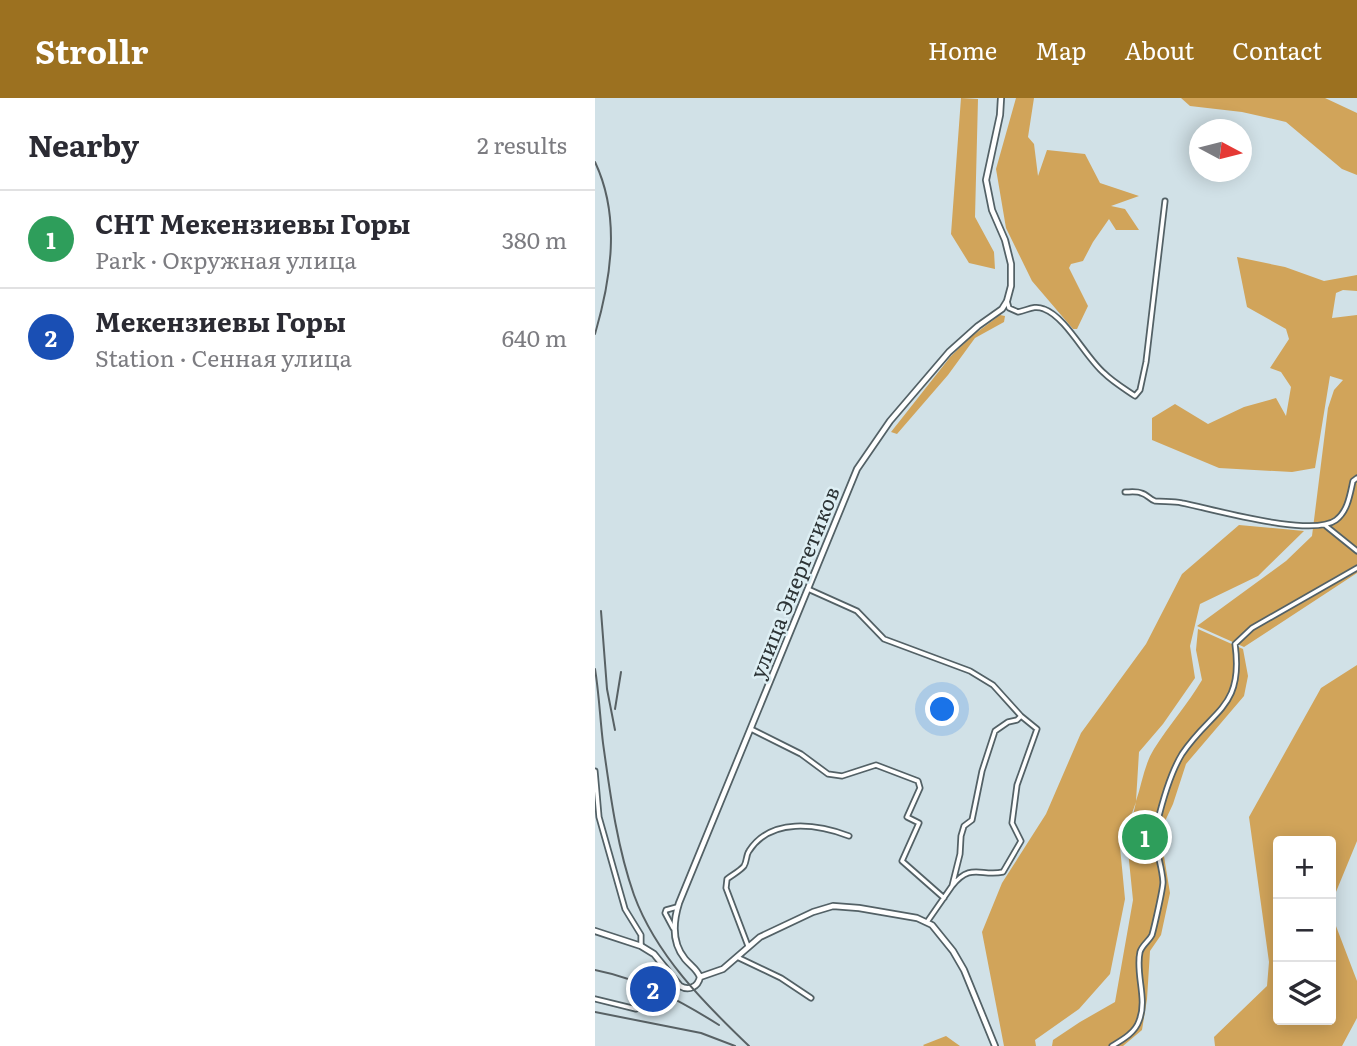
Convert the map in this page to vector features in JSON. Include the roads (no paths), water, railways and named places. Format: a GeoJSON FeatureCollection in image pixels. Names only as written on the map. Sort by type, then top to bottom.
{"type":"FeatureCollection","features":[{"type":"Feature","properties":{"kind":"main road"},"geometry":{"type":"LineString","coordinates":[[1001,98],[986,180],[992,210],[1005,240],[1011,264],[1011,286],[1007,301]]}},
{"type":"Feature","properties":{"kind":"main road","name":"улица Энергетиков"},"geometry":{"type":"LineString","coordinates":[[674,929],[677,907],[857,469],[890,421],[949,352],[1002,309],[1007,301]]}},
{"type":"Feature","properties":{"kind":"main road"},"geometry":{"type":"LineString","coordinates":[[700,976],[723,969],[760,937],[792,920],[833,906],[907,916],[927,922],[941,933],[964,970],[995,1046]]}},
{"type":"Feature","properties":{"kind":"main road"},"geometry":{"type":"LineString","coordinates":[[595,932],[641,946],[654,954],[680,986],[690,989],[697,984],[700,976],[681,952],[674,929]]}},
{"type":"Feature","properties":{"kind":"street"},"geometry":{"type":"LineString","coordinates":[[1007,301],[1010,308],[1018,312],[1030,307],[1041,307],[1050,312],[1076,338],[1104,374],[1135,396],[1140,390],[1146,362],[1165,201]]}},
{"type":"Feature","properties":{"kind":"street"},"geometry":{"type":"LineString","coordinates":[[1327,526],[1341,516],[1353,481],[1357,478]]}},
{"type":"Feature","properties":{"kind":"street"},"geometry":{"type":"LineString","coordinates":[[1125,492],[1142,493],[1152,500],[1182,503],[1215,512],[1280,523],[1327,526],[1357,551]]}},
{"type":"Feature","properties":{"kind":"street"},"geometry":{"type":"LineString","coordinates":[[1112,1046],[1134,1030],[1141,1018],[1140,953],[1154,930],[1163,884],[1156,853],[1155,833],[1159,818],[1181,757],[1192,740],[1219,713],[1232,694],[1236,676],[1236,641],[1252,628],[1357,568]]}},
{"type":"Feature","properties":{"kind":"street"},"geometry":{"type":"LineString","coordinates":[[809,589],[857,611],[884,639],[970,671],[993,685],[1021,716],[1037,729],[1017,786],[1012,823],[1021,841],[1014,856],[1003,872],[998,874],[971,871],[963,874],[927,922]]}},
{"type":"Feature","properties":{"kind":"street"},"geometry":{"type":"LineString","coordinates":[[953,886],[961,835],[964,826],[972,820],[982,771],[995,731],[1021,716]]}},
{"type":"Feature","properties":{"kind":"street"},"geometry":{"type":"LineString","coordinates":[[751,729],[801,754],[828,774],[842,776],[876,765],[918,782],[920,788],[907,817],[919,823],[902,862],[944,898]]}},
{"type":"Feature","properties":{"kind":"street"},"geometry":{"type":"LineString","coordinates":[[595,771],[599,817],[625,909],[641,936],[641,946]]}},
{"type":"Feature","properties":{"kind":"street"},"geometry":{"type":"LineString","coordinates":[[748,946],[726,888],[727,879],[745,864],[749,851],[765,835],[784,826],[824,827],[849,835]]}},
{"type":"Feature","properties":{"kind":"street"},"geometry":{"type":"LineString","coordinates":[[674,929],[665,913],[666,910],[677,907]]}},
{"type":"Feature","properties":{"kind":"street"},"geometry":{"type":"LineString","coordinates":[[737,957],[781,978],[811,998]]}},
{"type":"Feature","properties":{"kind":"street"},"geometry":{"type":"LineString","coordinates":[[595,999],[636,1009]]}},
{"type":"Feature","properties":{"kind":"railway"},"geometry":{"type":"LineString","coordinates":[[595,162],[603,183],[611,226],[609,270],[595,334]]}},
{"type":"Feature","properties":{"kind":"railway"},"geometry":{"type":"LineString","coordinates":[[601,611],[607,689],[615,730]]}},
{"type":"Feature","properties":{"kind":"railway"},"geometry":{"type":"LineString","coordinates":[[595,669],[611,800],[634,895],[643,917],[668,958],[715,1013],[749,1046]]}},
{"type":"Feature","properties":{"kind":"railway"},"geometry":{"type":"LineString","coordinates":[[615,709],[621,672]]}},
{"type":"Feature","properties":{"kind":"railway"},"geometry":{"type":"LineString","coordinates":[[595,970],[660,992],[719,1025]]}},
{"type":"Feature","properties":{"kind":"railway"},"geometry":{"type":"LineString","coordinates":[[595,1012],[701,1033],[735,1046]]}},
{"type":"Feature","properties":{"kind":"place","name":"СНТ Мекензиевы Горы"},"geometry":{"type":"Point","coordinates":[1145,837]}},
{"type":"Feature","properties":{"kind":"place","name":"Мекензиевы Горы"},"geometry":{"type":"Point","coordinates":[653,989]}}]}
